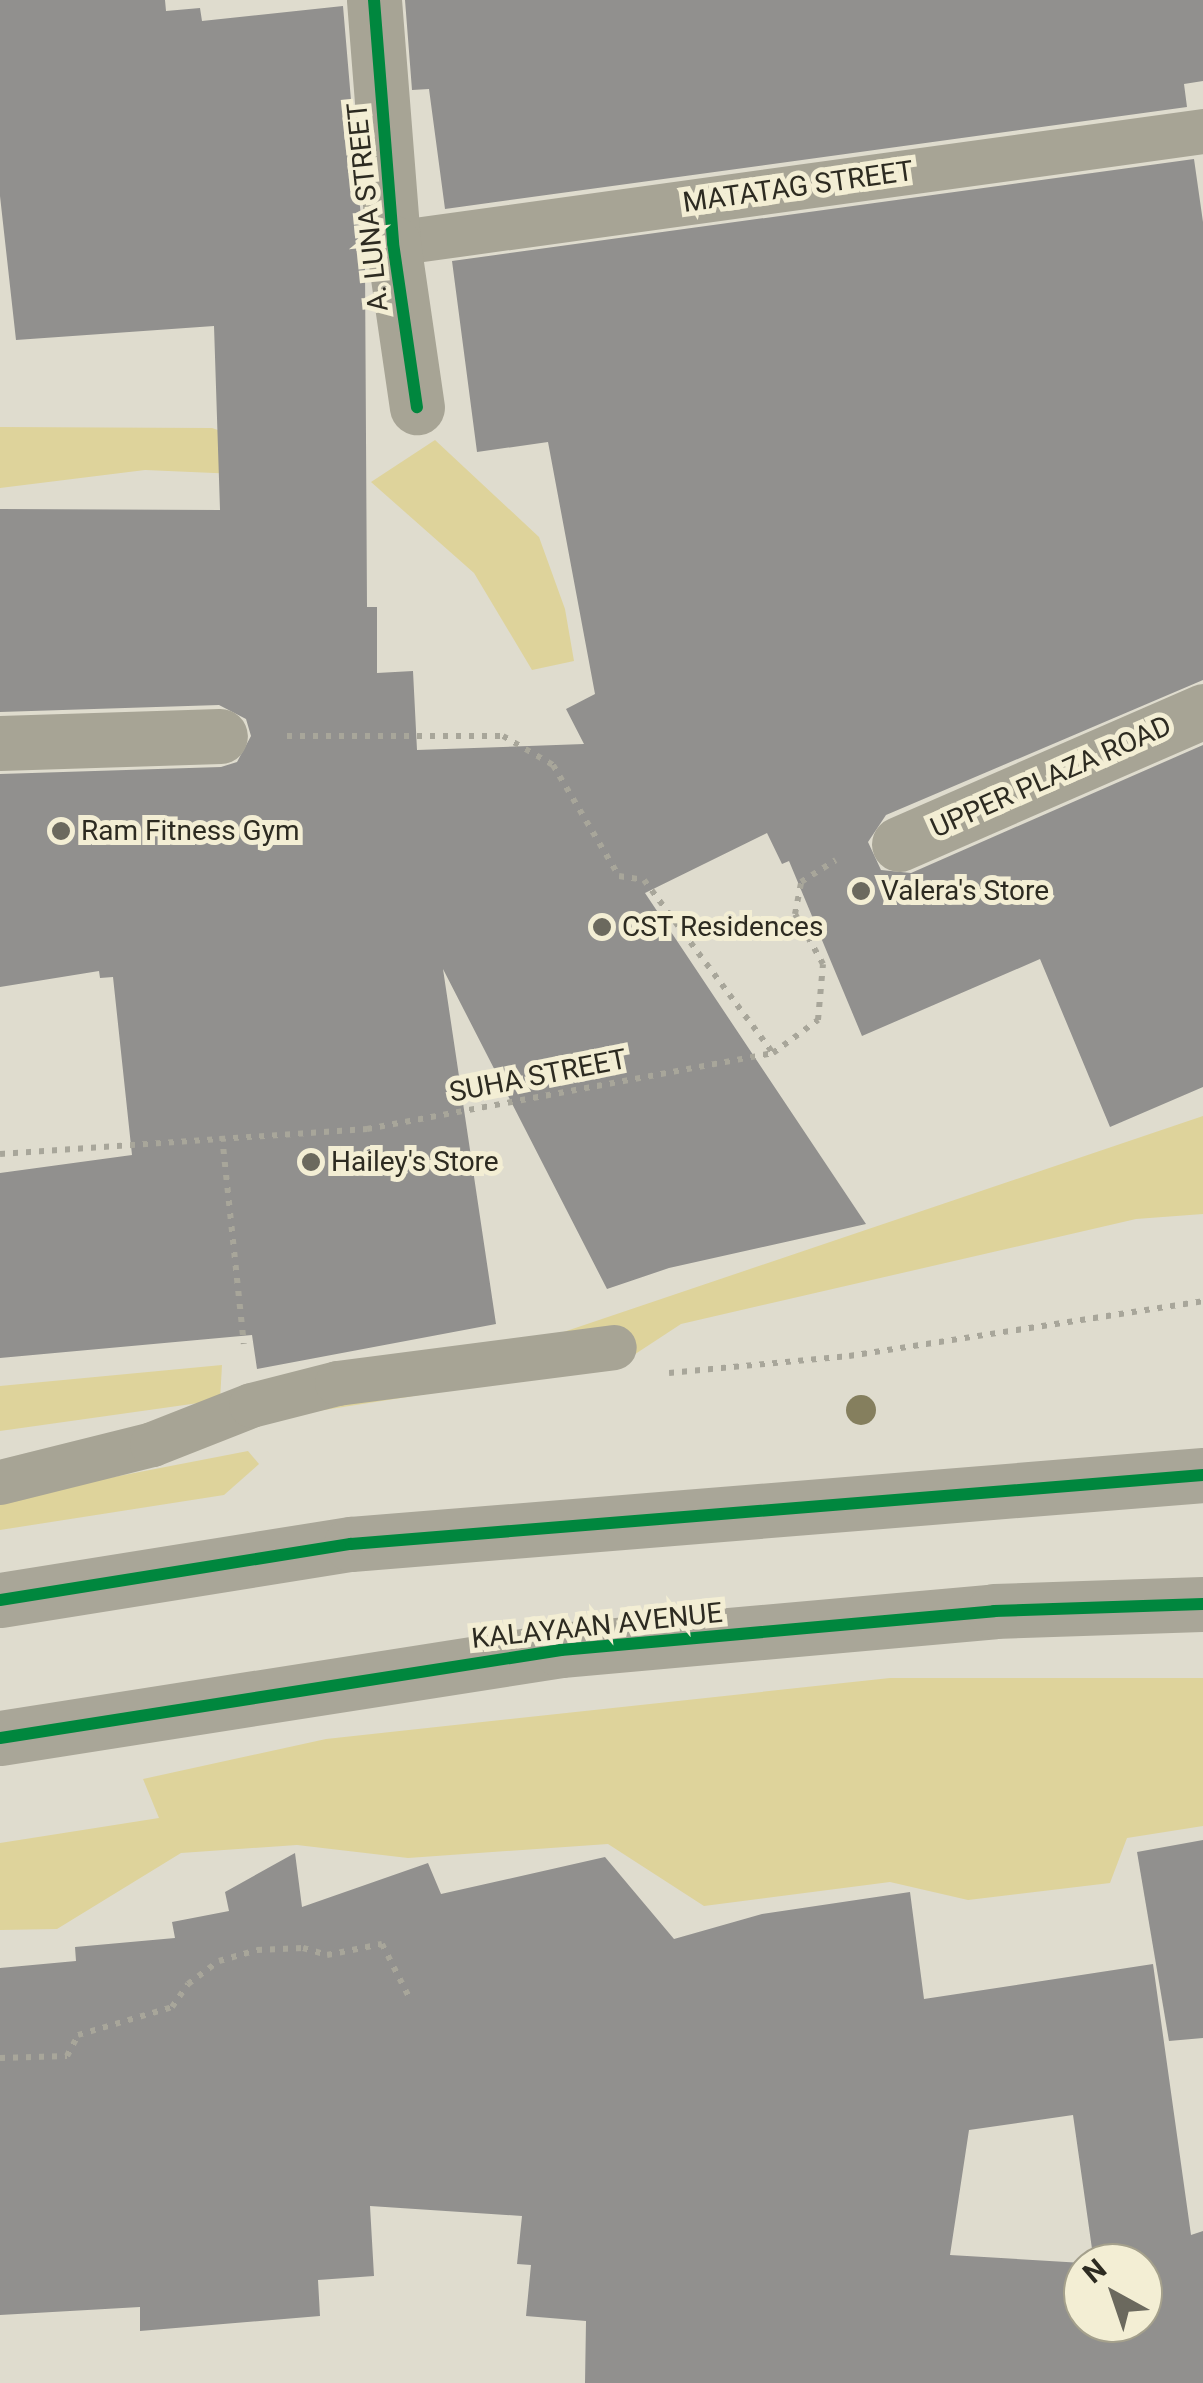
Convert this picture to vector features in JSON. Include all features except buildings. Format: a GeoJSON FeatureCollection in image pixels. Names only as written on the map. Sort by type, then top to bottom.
{"type":"FeatureCollection","features":[{"type":"Feature","properties":{"kind":"main road"},"geometry":{"type":"LineString","coordinates":[[0,1600],[351,1544],[1203,1475]]}},
{"type":"Feature","properties":{"kind":"main road","name":"KALAYAAN AVENUE"},"geometry":{"type":"LineString","coordinates":[[0,1738],[561,1650],[994,1612],[1203,1604]]}},
{"type":"Feature","properties":{"kind":"street","name":"A. LUNA STREET"},"geometry":{"type":"LineString","coordinates":[[374,0],[393,243],[417,408]]}},
{"type":"Feature","properties":{"kind":"street","name":"UPPER PLAZA ROAD"},"geometry":{"type":"LineString","coordinates":[[899,844],[1203,711]]}},
{"type":"Feature","properties":{"kind":"street"},"geometry":{"type":"LineString","coordinates":[[0,743],[220,736]]}},
{"type":"Feature","properties":{"kind":"lane","name":"MATATAG STREET"},"geometry":{"type":"LineString","coordinates":[[393,243],[1203,131]]}},
{"type":"Feature","properties":{"kind":"lane"},"geometry":{"type":"LineString","coordinates":[[0,1482],[152,1444],[251,1405],[337,1384],[614,1347]]}},
{"type":"Feature","properties":{"kind":"path"},"geometry":{"type":"LineString","coordinates":[[220,736],[504,736],[553,766],[619,876],[644,880],[773,1053]]}},
{"type":"Feature","properties":{"kind":"path"},"geometry":{"type":"LineString","coordinates":[[222,1136],[251,1405]]}},
{"type":"Feature","properties":{"kind":"path"},"geometry":{"type":"LineString","coordinates":[[0,2058],[67,2056],[78,2035],[172,2008],[188,1984],[218,1961],[256,1950],[303,1948],[327,1955],[382,1944],[408,1995]]}},
{"type":"Feature","properties":{"kind":"shaded area"},"geometry":{"type":"Polygon","coordinates":[[[0,427],[212,428],[282,452],[237,474],[145,470],[0,488],[0,427]]]}},
{"type":"Feature","properties":{"kind":"shaded area"},"geometry":{"type":"Polygon","coordinates":[[[435,440],[539,537],[565,609],[574,661],[532,670],[474,573],[371,482],[435,440]]]}},
{"type":"Feature","properties":{"kind":"shaded area"},"geometry":{"type":"Polygon","coordinates":[[[1203,1116],[1203,1214],[1136,1219],[681,1324],[620,1364],[266,1419],[525,1345],[1203,1116]]]}},
{"type":"Feature","properties":{"kind":"shaded area"},"geometry":{"type":"Polygon","coordinates":[[[222,1365],[220,1400],[0,1431],[0,1386],[222,1365]]]}},
{"type":"Feature","properties":{"kind":"shaded area"},"geometry":{"type":"Polygon","coordinates":[[[248,1451],[259,1464],[224,1495],[0,1530],[0,1499],[248,1451]]]}},
{"type":"Feature","properties":{"kind":"shaded area"},"geometry":{"type":"Polygon","coordinates":[[[890,1678],[1203,1678],[1203,1826],[1127,1838],[1110,1883],[968,1900],[890,1882],[704,1906],[608,1844],[408,1858],[297,1845],[181,1853],[57,1929],[0,1930],[0,1843],[159,1818],[143,1779],[326,1739],[890,1678]]]}},
{"type":"Feature","properties":{"kind":"cycle path"},"geometry":{"type":"LineString","coordinates":[[374,0],[393,243],[417,407]]}},
{"type":"Feature","properties":{"kind":"cycle path"},"geometry":{"type":"LineString","coordinates":[[0,1600],[351,1544],[1203,1475]]}},
{"type":"Feature","properties":{"kind":"cycle path"},"geometry":{"type":"LineString","coordinates":[[0,1738],[561,1650],[994,1611],[1203,1604]]}},
{"type":"Feature","properties":{"kind":"place","name":"Ram Fitness Gym"},"geometry":{"type":"Point","coordinates":[61,831]}},
{"type":"Feature","properties":{"kind":"place","name":"Valera's Store"},"geometry":{"type":"Point","coordinates":[861,891]}},
{"type":"Feature","properties":{"kind":"place","name":"CST Residences"},"geometry":{"type":"Point","coordinates":[602,927]}},
{"type":"Feature","properties":{"kind":"place","name":"Hailey's Store"},"geometry":{"type":"Point","coordinates":[311,1162]}}]}
